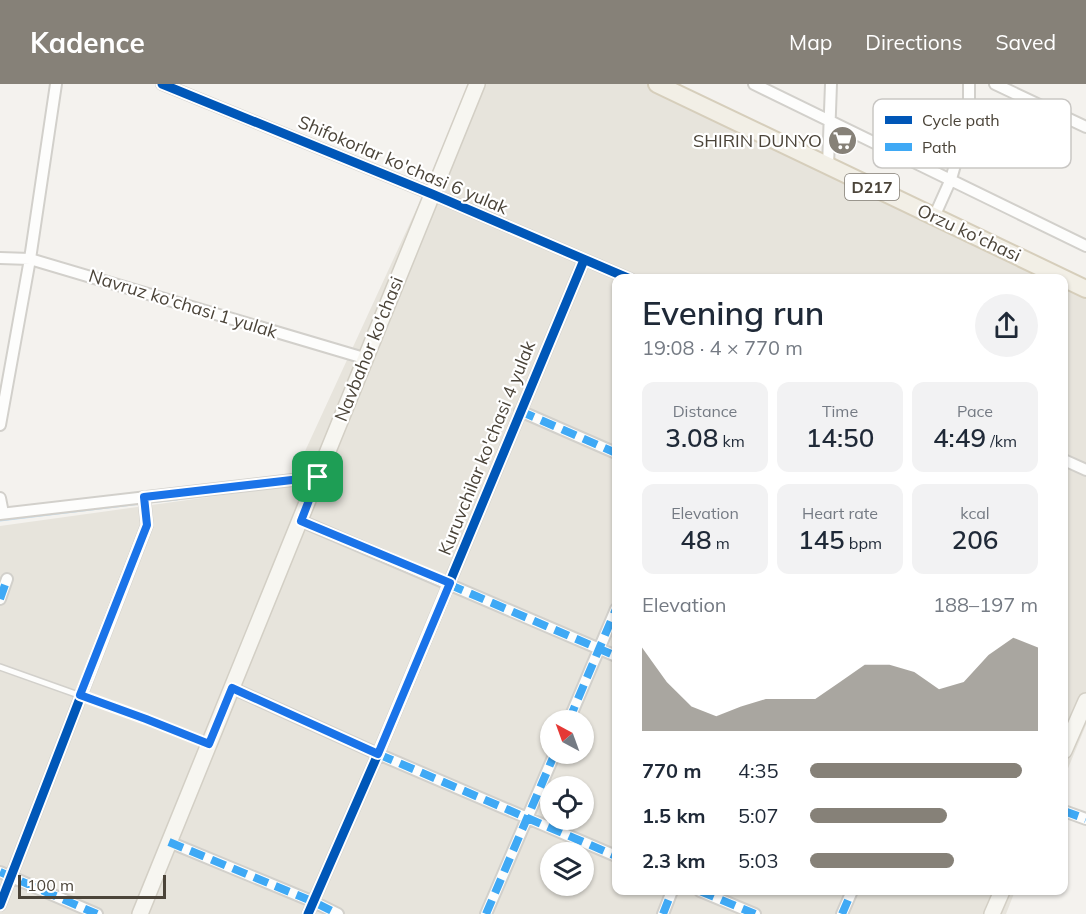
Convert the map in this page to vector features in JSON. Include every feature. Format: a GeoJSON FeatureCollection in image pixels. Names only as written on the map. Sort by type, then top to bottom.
{"type":"FeatureCollection","features":[{"type":"Feature","properties":{"kind":"main road","name":"Navbahor ko'chasi"},"geometry":{"type":"LineString","coordinates":[[140,914],[477,84]]}},
{"type":"Feature","properties":{"kind":"main road","name":"Orzu ko'chasi"},"geometry":{"type":"LineString","coordinates":[[657,84],[1054,274]]}},
{"type":"Feature","properties":{"kind":"main road","name":"Orzu ko'chasi"},"geometry":{"type":"LineString","coordinates":[[1068,280],[1086,289]]}},
{"type":"Feature","properties":{"kind":"main road"},"geometry":{"type":"LineString","coordinates":[[1068,742],[1086,701]]}},
{"type":"Feature","properties":{"kind":"main road"},"geometry":{"type":"LineString","coordinates":[[992,914],[1000,895]]}},
{"type":"Feature","properties":{"kind":"street"},"geometry":{"type":"LineString","coordinates":[[0,424],[30,259],[56,84]]}},
{"type":"Feature","properties":{"kind":"street","name":"Shifokorlar ko'chasi 6 yulak"},"geometry":{"type":"LineString","coordinates":[[162,84],[432,194],[618,274]]}},
{"type":"Feature","properties":{"kind":"street"},"geometry":{"type":"LineString","coordinates":[[754,84],[873,141]]}},
{"type":"Feature","properties":{"kind":"street"},"geometry":{"type":"LineString","coordinates":[[828,166],[831,84]]}},
{"type":"Feature","properties":{"kind":"street"},"geometry":{"type":"LineString","coordinates":[[995,84],[1028,99]]}},
{"type":"Feature","properties":{"kind":"street"},"geometry":{"type":"LineString","coordinates":[[1071,119],[1086,126]]}},
{"type":"Feature","properties":{"kind":"street"},"geometry":{"type":"LineString","coordinates":[[929,168],[1086,246]]}},
{"type":"Feature","properties":{"kind":"street"},"geometry":{"type":"LineString","coordinates":[[934,217],[954,168]]}},
{"type":"Feature","properties":{"kind":"street","name":"Navruz ko'chasi 1 yulak"},"geometry":{"type":"LineString","coordinates":[[0,258],[30,259],[364,358]]}},
{"type":"Feature","properties":{"kind":"street","name":"Kuruvchilar ko'chasi 4 yulak"},"geometry":{"type":"LineString","coordinates":[[308,914],[378,754],[584,260]]}},
{"type":"Feature","properties":{"kind":"street"},"geometry":{"type":"LineString","coordinates":[[520,411],[612,451]]}},
{"type":"Feature","properties":{"kind":"street"},"geometry":{"type":"LineString","coordinates":[[1068,462],[1086,470]]}},
{"type":"Feature","properties":{"kind":"street"},"geometry":{"type":"LineString","coordinates":[[0,498],[2,514],[146,503],[318,477]]}},
{"type":"Feature","properties":{"kind":"street"},"geometry":{"type":"LineString","coordinates":[[0,905],[147,525],[146,503]]}},
{"type":"Feature","properties":{"kind":"street"},"geometry":{"type":"LineString","coordinates":[[301,521],[612,654]]}},
{"type":"Feature","properties":{"kind":"street"},"geometry":{"type":"LineString","coordinates":[[0,599],[7,579]]}},
{"type":"Feature","properties":{"kind":"street"},"geometry":{"type":"LineString","coordinates":[[573,710],[612,619]]}},
{"type":"Feature","properties":{"kind":"street"},"geometry":{"type":"LineString","coordinates":[[232,688],[378,754],[612,854]]}},
{"type":"Feature","properties":{"kind":"street"},"geometry":{"type":"LineString","coordinates":[[486,914],[550,764]]}},
{"type":"Feature","properties":{"kind":"street"},"geometry":{"type":"LineString","coordinates":[[1068,812],[1086,819]]}},
{"type":"Feature","properties":{"kind":"street"},"geometry":{"type":"LineString","coordinates":[[169,842],[338,914]]}},
{"type":"Feature","properties":{"kind":"street"},"geometry":{"type":"LineString","coordinates":[[0,872],[97,914]]}},
{"type":"Feature","properties":{"kind":"street"},"geometry":{"type":"LineString","coordinates":[[663,914],[670,895]]}},
{"type":"Feature","properties":{"kind":"street"},"geometry":{"type":"LineString","coordinates":[[710,895],[755,914]]}},
{"type":"Feature","properties":{"kind":"street"},"geometry":{"type":"LineString","coordinates":[[842,914],[850,895]]}},
{"type":"Feature","properties":{"kind":"lane"},"geometry":{"type":"LineString","coordinates":[[0,667],[209,744]]}},
{"type":"Feature","properties":{"kind":"shaded area"},"geometry":{"type":"Polygon","coordinates":[[[474,84],[659,84],[1055,274],[612,274],[612,895],[1013,895],[1006,914],[0,914],[0,526],[289,486],[474,84]]]}},
{"type":"Feature","properties":{"kind":"shaded area"},"geometry":{"type":"Polygon","coordinates":[[[1068,280],[1086,289],[1086,725],[1068,768],[1068,280]]]}},
{"type":"Feature","properties":{"kind":"waterway"},"geometry":{"type":"LineString","coordinates":[[148,502],[177,499]]}},
{"type":"Feature","properties":{"kind":"waterway"},"geometry":{"type":"LineString","coordinates":[[0,520],[141,503]]}},
{"type":"Feature","properties":{"kind":"marked path"},"geometry":{"type":"LineString","coordinates":[[520,411],[612,451]]}},
{"type":"Feature","properties":{"kind":"marked path"},"geometry":{"type":"LineString","coordinates":[[301,521],[612,654]]}},
{"type":"Feature","properties":{"kind":"marked path"},"geometry":{"type":"LineString","coordinates":[[0,599],[7,579]]}},
{"type":"Feature","properties":{"kind":"marked path"},"geometry":{"type":"LineString","coordinates":[[573,710],[612,618]]}},
{"type":"Feature","properties":{"kind":"marked path"},"geometry":{"type":"LineString","coordinates":[[232,688],[378,754],[612,854]]}},
{"type":"Feature","properties":{"kind":"marked path"},"geometry":{"type":"LineString","coordinates":[[486,914],[550,764]]}},
{"type":"Feature","properties":{"kind":"marked path"},"geometry":{"type":"LineString","coordinates":[[1068,812],[1086,819]]}},
{"type":"Feature","properties":{"kind":"marked path"},"geometry":{"type":"LineString","coordinates":[[169,842],[338,914]]}},
{"type":"Feature","properties":{"kind":"marked path"},"geometry":{"type":"LineString","coordinates":[[0,872],[97,914]]}},
{"type":"Feature","properties":{"kind":"marked path"},"geometry":{"type":"LineString","coordinates":[[663,914],[670,895]]}},
{"type":"Feature","properties":{"kind":"marked path"},"geometry":{"type":"LineString","coordinates":[[710,895],[755,914]]}},
{"type":"Feature","properties":{"kind":"marked path"},"geometry":{"type":"LineString","coordinates":[[842,914],[850,895]]}},
{"type":"Feature","properties":{"kind":"cycle path"},"geometry":{"type":"LineString","coordinates":[[162,84],[432,194],[618,274]]}},
{"type":"Feature","properties":{"kind":"cycle path"},"geometry":{"type":"LineString","coordinates":[[308,914],[378,754],[584,260]]}},
{"type":"Feature","properties":{"kind":"cycle path"},"geometry":{"type":"LineString","coordinates":[[0,905],[147,525],[144,497]]}},
{"type":"Feature","properties":{"kind":"place","name":"SHIRIN DUNYO"},"geometry":{"type":"Point","coordinates":[843,141]}},
{"type":"Feature","properties":{"kind":"route"},"geometry":{"type":"LineString","coordinates":[[318,477],[301,521],[450,583],[378,754],[232,688],[209,744],[80,695],[147,525],[144,497],[318,477]]}}]}
